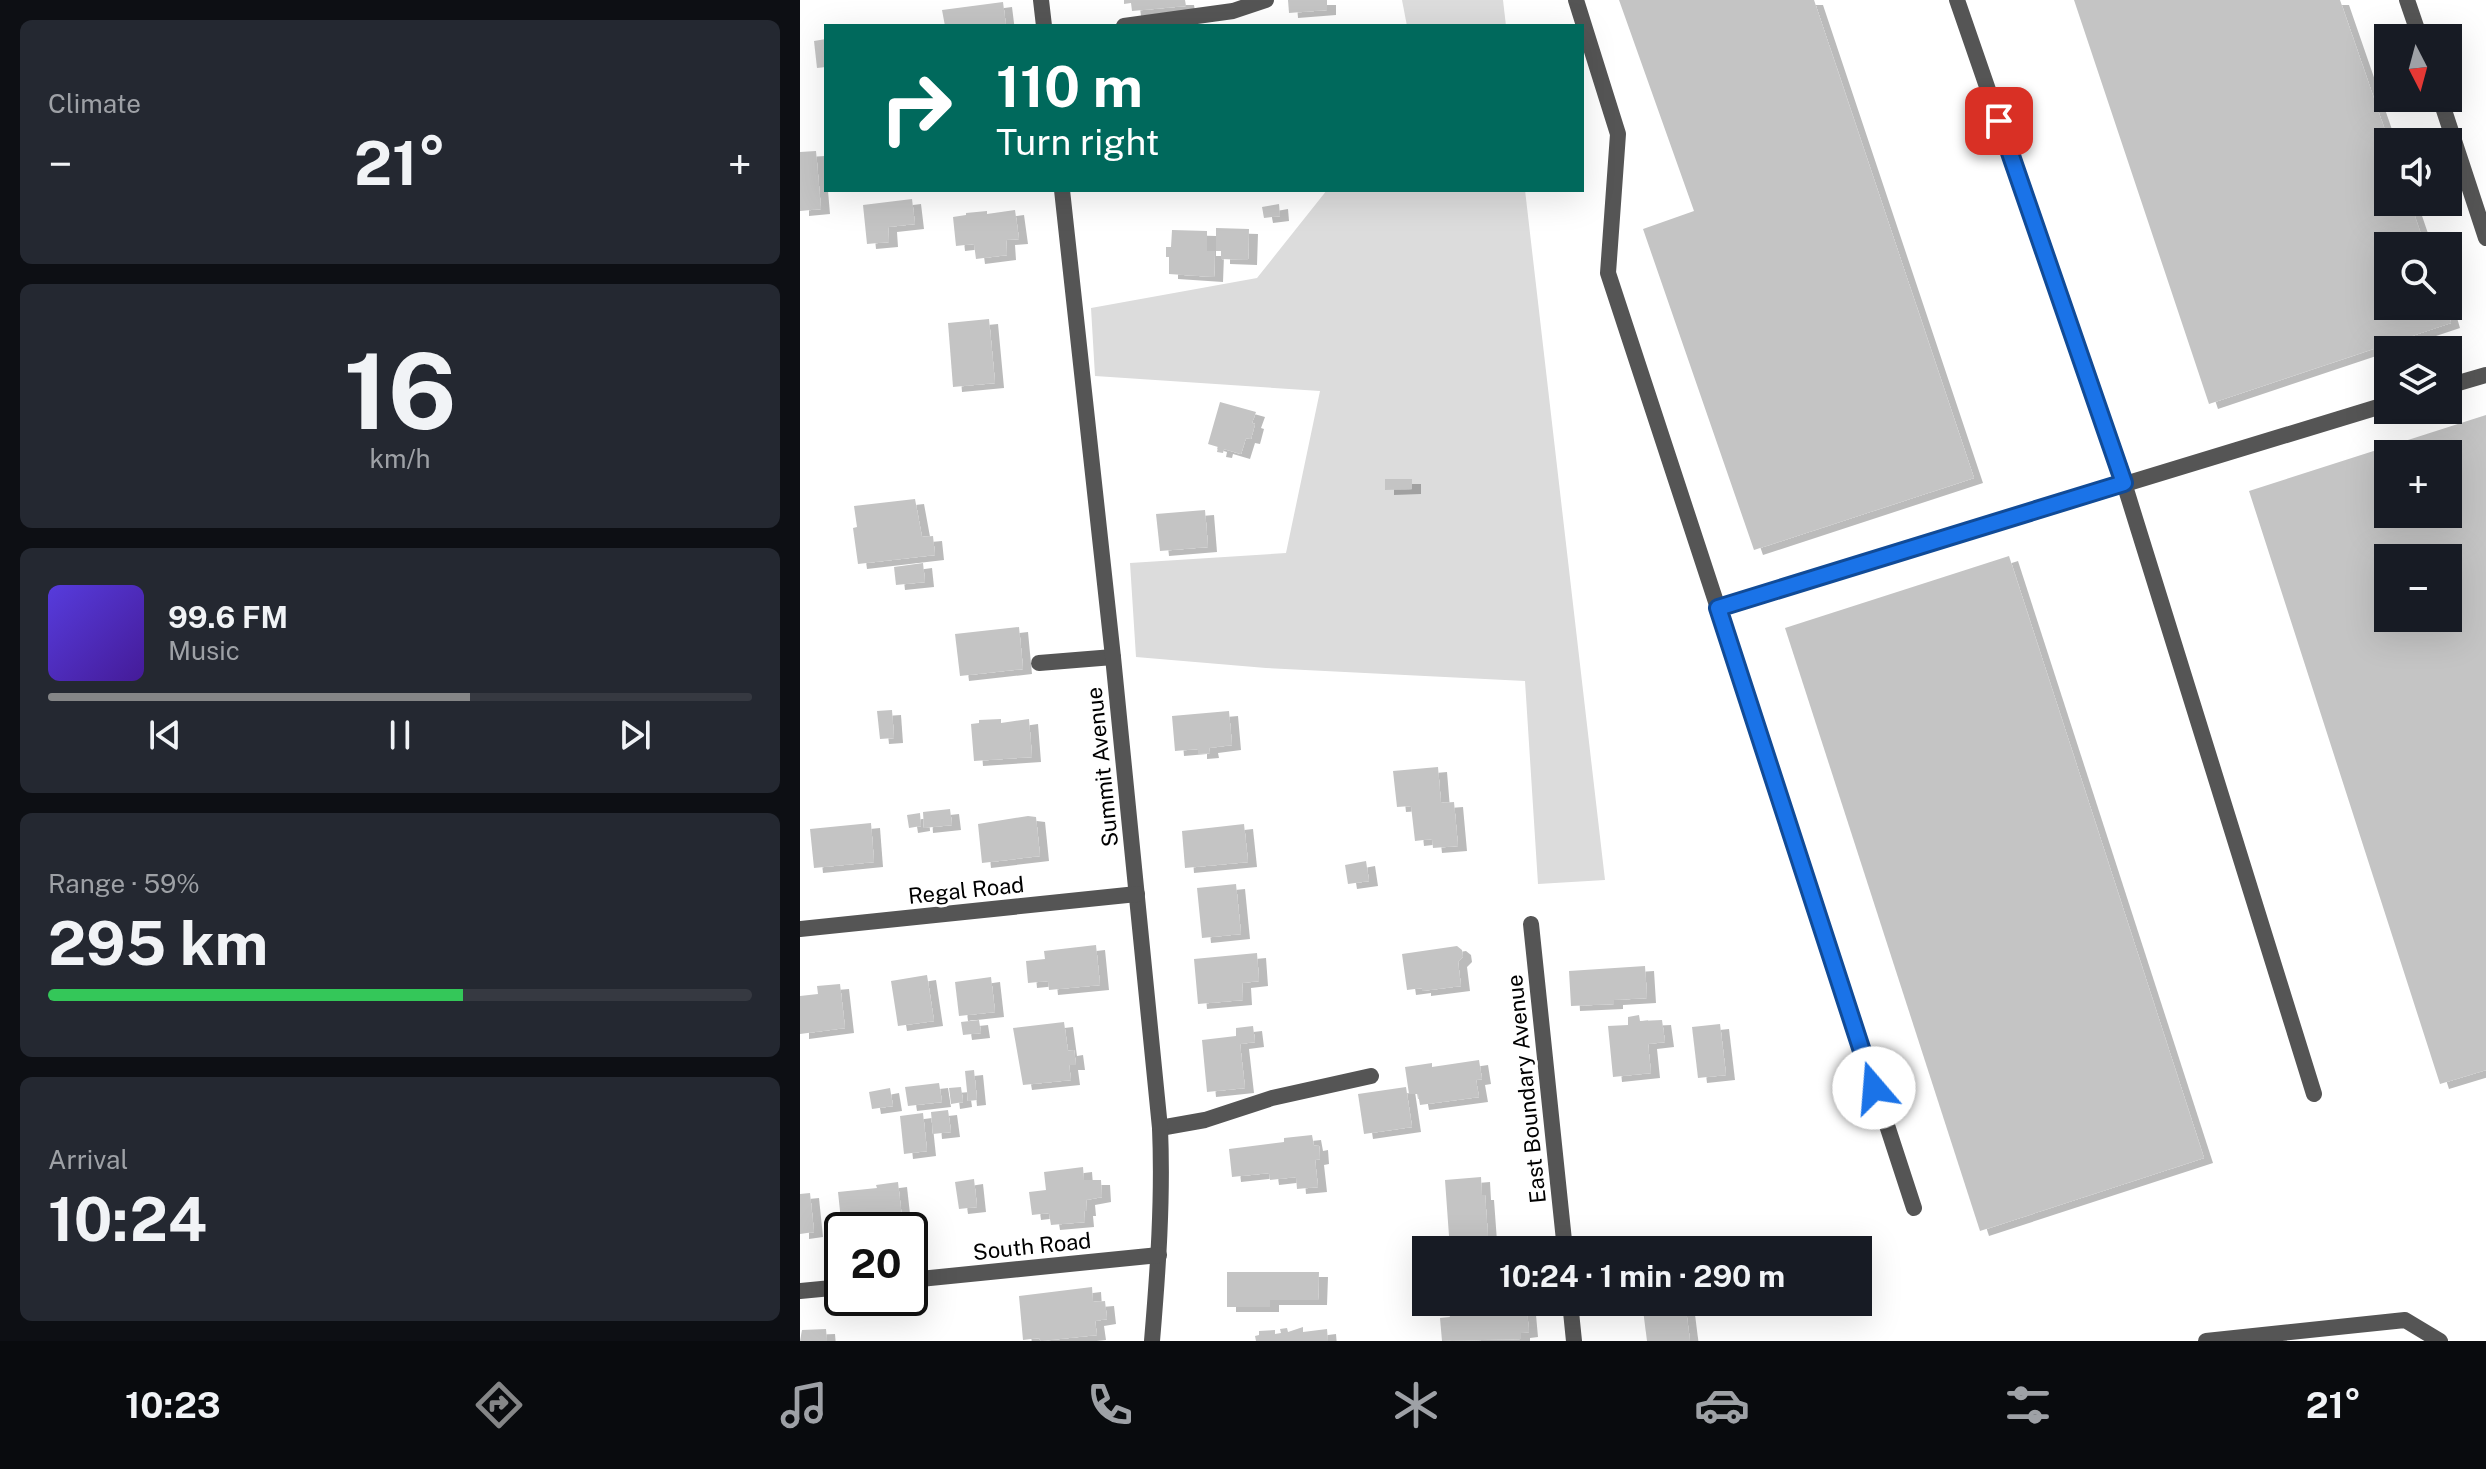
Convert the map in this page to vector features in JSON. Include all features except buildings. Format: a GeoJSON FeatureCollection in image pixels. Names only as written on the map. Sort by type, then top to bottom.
{"type":"FeatureCollection","features":[{"type":"Feature","properties":{"kind":"street"},"geometry":{"type":"LineString","coordinates":[[1041,0],[1044,24]]}},
{"type":"Feature","properties":{"kind":"street"},"geometry":{"type":"LineString","coordinates":[[1139,24],[1233,11],[1266,0]]}},
{"type":"Feature","properties":{"kind":"street"},"geometry":{"type":"LineString","coordinates":[[1576,0],[1584,24]]}},
{"type":"Feature","properties":{"kind":"street"},"geometry":{"type":"LineString","coordinates":[[1957,0],[2124,483],[2314,1094]]}},
{"type":"Feature","properties":{"kind":"street"},"geometry":{"type":"LineString","coordinates":[[2407,0],[2415,24]]}},
{"type":"Feature","properties":{"kind":"street"},"geometry":{"type":"LineString","coordinates":[[1584,26],[1618,134],[1608,273],[1914,1208]]}},
{"type":"Feature","properties":{"kind":"street"},"geometry":{"type":"LineString","coordinates":[[2445,112],[2486,238]]}},
{"type":"Feature","properties":{"kind":"street","name":"Summit Avenue"},"geometry":{"type":"LineString","coordinates":[[1062,192],[1160,1128],[1159,1255],[1152,1341]]}},
{"type":"Feature","properties":{"kind":"street"},"geometry":{"type":"LineString","coordinates":[[2462,382],[2486,375]]}},
{"type":"Feature","properties":{"kind":"street"},"geometry":{"type":"LineString","coordinates":[[1718,608],[2374,408]]}},
{"type":"Feature","properties":{"kind":"street"},"geometry":{"type":"LineString","coordinates":[[1039,663],[1113,657]]}},
{"type":"Feature","properties":{"kind":"street","name":"Regal Road"},"geometry":{"type":"LineString","coordinates":[[800,929],[1137,894]]}},
{"type":"Feature","properties":{"kind":"street","name":"East Boundary Avenue"},"geometry":{"type":"LineString","coordinates":[[1531,924],[1564,1236]]}},
{"type":"Feature","properties":{"kind":"street"},"geometry":{"type":"LineString","coordinates":[[1160,1128],[1205,1120],[1272,1098],[1371,1076]]}},
{"type":"Feature","properties":{"kind":"street","name":"South Road"},"geometry":{"type":"LineString","coordinates":[[928,1278],[1159,1255]]}},
{"type":"Feature","properties":{"kind":"street"},"geometry":{"type":"LineString","coordinates":[[800,1291],[824,1289]]}},
{"type":"Feature","properties":{"kind":"street"},"geometry":{"type":"LineString","coordinates":[[1571,1316],[1574,1341]]}},
{"type":"Feature","properties":{"kind":"street"},"geometry":{"type":"LineString","coordinates":[[2206,1341],[2405,1320],[2440,1341]]}},
{"type":"Feature","properties":{"kind":"shaded area"},"geometry":{"type":"Polygon","coordinates":[[[1402,0],[1503,0],[1506,24],[1407,24],[1402,0]]]}},
{"type":"Feature","properties":{"kind":"shaded area"},"geometry":{"type":"Polygon","coordinates":[[[1325,192],[1525,192],[1605,880],[1538,884],[1525,681],[1266,668],[1136,657],[1130,563],[1286,553],[1320,391],[1095,376],[1091,308],[1257,278],[1325,192]]]}},
{"type":"Feature","properties":{"kind":"route"},"geometry":{"type":"LineString","coordinates":[[1874,1088],[1718,608],[2124,483],[1999,121]]}}]}
